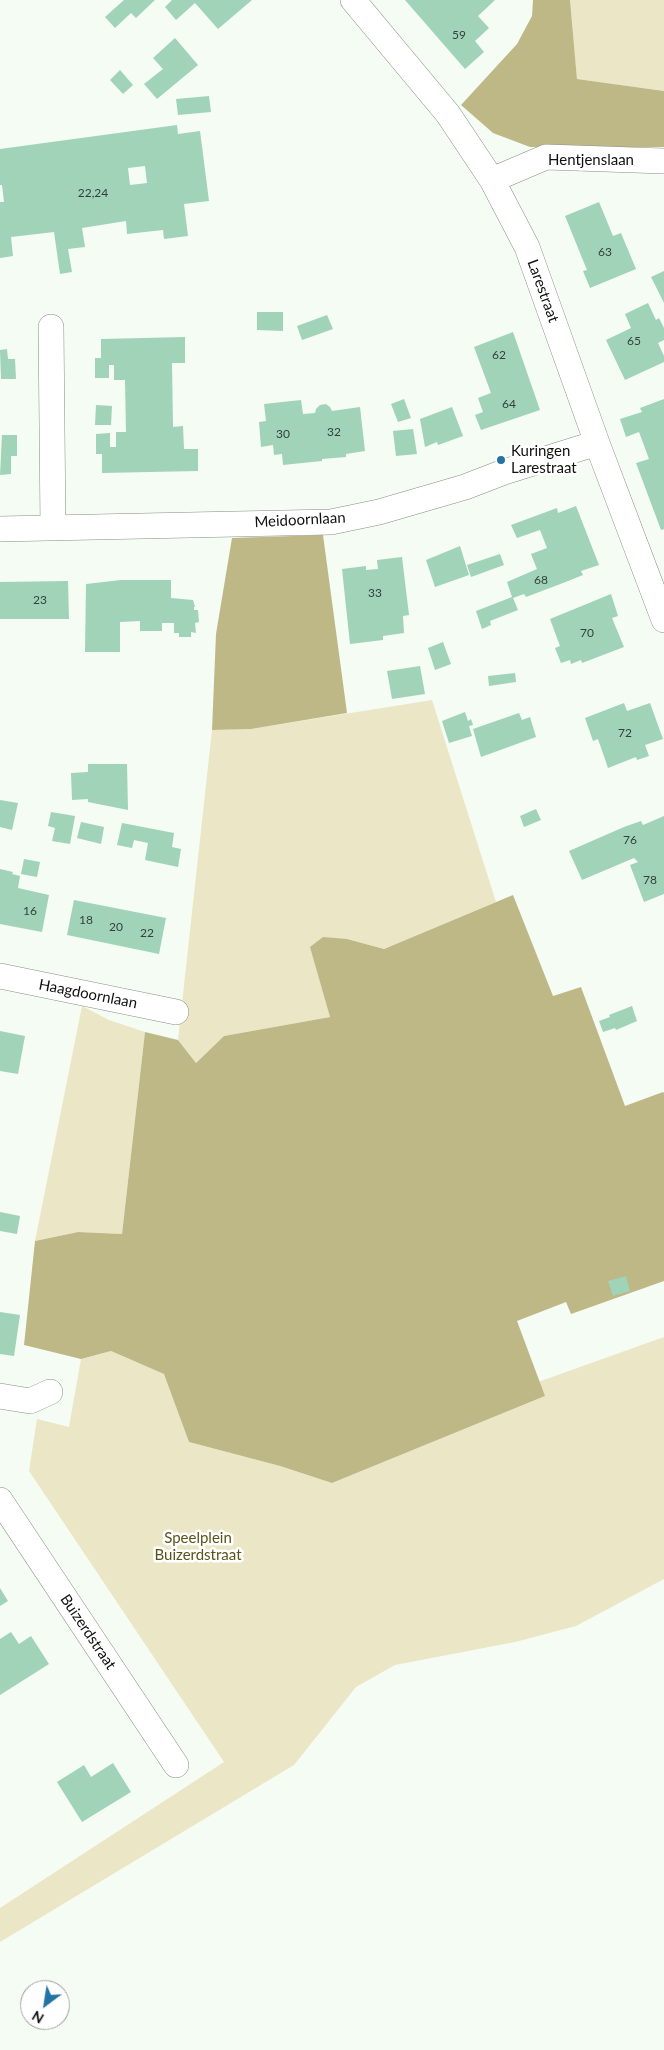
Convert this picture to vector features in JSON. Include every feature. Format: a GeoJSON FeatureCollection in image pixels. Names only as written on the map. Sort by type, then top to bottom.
{"type":"FeatureCollection","features":[{"type":"Feature","properties":{"kind":"street","name":"Larestraat"},"geometry":{"type":"LineString","coordinates":[[353,0],[448,114],[492,180],[527,247],[597,443],[664,620]]}},
{"type":"Feature","properties":{"kind":"street","name":"Hentjenslaan"},"geometry":{"type":"LineString","coordinates":[[492,180],[546,157],[664,161]]}},
{"type":"Feature","properties":{"kind":"street"},"geometry":{"type":"LineString","coordinates":[[51,327],[52,528]]}},
{"type":"Feature","properties":{"kind":"street","name":"Meidoornlaan"},"geometry":{"type":"LineString","coordinates":[[0,529],[331,522],[379,512],[465,488],[504,472],[597,443]]}},
{"type":"Feature","properties":{"kind":"street","name":"Haagdoornlaan"},"geometry":{"type":"LineString","coordinates":[[0,976],[176,1012]]}},
{"type":"Feature","properties":{"kind":"street"},"geometry":{"type":"LineString","coordinates":[[0,1396],[30,1401],[50,1392]]}},
{"type":"Feature","properties":{"kind":"street","name":"Buizerdstraat"},"geometry":{"type":"LineString","coordinates":[[0,1500],[176,1765]]}},
{"type":"Feature","properties":{"kind":"green space"},"geometry":{"type":"Polygon","coordinates":[[[570,0],[664,0],[664,91],[577,79],[570,0]]]}},
{"type":"Feature","properties":{"kind":"green space"},"geometry":{"type":"Polygon","coordinates":[[[432,700],[496,902],[384,949],[347,939],[311,947],[330,1017],[224,1036],[196,1063],[178,1040],[212,730],[251,729],[432,700]]]}},
{"type":"Feature","properties":{"kind":"green space"},"geometry":{"type":"Polygon","coordinates":[[[82,1006],[109,1020],[145,1032],[122,1234],[78,1232],[35,1241],[82,1006]]]}},
{"type":"Feature","properties":{"kind":"green space","name":"Speelplein Buizerdstraat"},"geometry":{"type":"Polygon","coordinates":[[[664,1337],[664,1579],[576,1626],[515,1642],[395,1665],[356,1687],[294,1765],[0,1942],[0,1908],[224,1762],[29,1471],[37,1419],[69,1427],[81,1359],[111,1351],[165,1374],[189,1442],[280,1466],[332,1483],[545,1396],[538,1382],[664,1337]]]}},
{"type":"Feature","properties":{"kind":"shaded area"},"geometry":{"type":"Polygon","coordinates":[[[533,0],[570,0],[577,79],[664,91],[664,147],[530,147],[493,133],[461,105],[517,44],[532,16],[533,0]]]}},
{"type":"Feature","properties":{"kind":"shaded area"},"geometry":{"type":"Polygon","coordinates":[[[323,535],[347,713],[251,729],[212,730],[216,634],[232,538],[323,535]]]}},
{"type":"Feature","properties":{"kind":"shaded area"},"geometry":{"type":"Polygon","coordinates":[[[513,895],[553,996],[581,987],[625,1106],[664,1093],[664,1281],[571,1314],[566,1302],[517,1321],[545,1396],[332,1483],[280,1466],[189,1442],[164,1374],[111,1351],[81,1359],[24,1345],[35,1241],[78,1232],[122,1234],[145,1032],[178,1040],[196,1063],[224,1036],[330,1017],[310,947],[323,937],[347,939],[384,949],[513,895]]]}},
{"type":"Feature","properties":{"kind":"building"},"geometry":{"type":"Polygon","coordinates":[[[124,0],[155,0],[136,18],[131,13],[115,28],[105,17],[124,0]]]}},
{"type":"Feature","properties":{"kind":"building"},"geometry":{"type":"Polygon","coordinates":[[[172,0],[252,0],[218,29],[195,3],[176,20],[165,7],[172,0]]]}},
{"type":"Feature","properties":{"kind":"building"},"geometry":{"type":"Polygon","coordinates":[[[405,0],[495,0],[478,16],[489,28],[475,41],[484,52],[465,69],[405,0]]]}},
{"type":"Feature","properties":{"kind":"building"},"geometry":{"type":"Polygon","coordinates":[[[175,38],[198,65],[157,99],[144,84],[163,69],[153,58],[175,38]]]}},
{"type":"Feature","properties":{"kind":"building"},"geometry":{"type":"Polygon","coordinates":[[[120,70],[133,85],[123,94],[110,80],[120,70]]]}},
{"type":"Feature","properties":{"kind":"building"},"geometry":{"type":"Polygon","coordinates":[[[209,96],[211,112],[178,115],[176,99],[209,96]]]}},
{"type":"Feature","properties":{"kind":"building"},"geometry":{"type":"Polygon","coordinates":[[[177,125],[178,134],[200,131],[209,201],[184,204],[188,236],[164,239],[163,230],[127,234],[126,221],[82,228],[85,247],[68,249],[72,272],[60,274],[54,232],[11,237],[13,256],[0,258],[0,202],[4,202],[2,185],[0,185],[0,149],[177,125]],[[145,166],[128,168],[130,185],[147,183],[145,166]]]}},
{"type":"Feature","properties":{"kind":"building"},"geometry":{"type":"Polygon","coordinates":[[[599,202],[613,236],[621,233],[636,269],[590,288],[583,271],[587,270],[565,216],[599,202]]]}},
{"type":"Feature","properties":{"kind":"building"},"geometry":{"type":"Polygon","coordinates":[[[664,271],[664,303],[651,277],[664,271]]]}},
{"type":"Feature","properties":{"kind":"building"},"geometry":{"type":"Polygon","coordinates":[[[648,303],[656,320],[659,318],[664,328],[664,340],[658,343],[664,356],[664,362],[625,380],[606,340],[631,328],[625,314],[648,303]]]}},
{"type":"Feature","properties":{"kind":"building"},"geometry":{"type":"Polygon","coordinates":[[[257,312],[283,312],[283,331],[257,330],[257,312]]]}},
{"type":"Feature","properties":{"kind":"building"},"geometry":{"type":"Polygon","coordinates":[[[327,315],[333,329],[302,340],[297,326],[327,315]]]}},
{"type":"Feature","properties":{"kind":"building"},"geometry":{"type":"Polygon","coordinates":[[[513,332],[540,410],[481,430],[475,415],[483,412],[478,398],[491,393],[474,347],[513,332]]]}},
{"type":"Feature","properties":{"kind":"building"},"geometry":{"type":"Polygon","coordinates":[[[185,337],[185,363],[172,363],[173,427],[183,426],[184,449],[198,449],[198,471],[102,473],[102,454],[96,454],[96,434],[110,433],[110,447],[116,447],[116,432],[126,432],[125,380],[114,380],[114,365],[109,365],[109,378],[95,378],[95,358],[101,358],[101,339],[185,337]]]}},
{"type":"Feature","properties":{"kind":"building"},"geometry":{"type":"Polygon","coordinates":[[[7,349],[8,359],[15,359],[16,379],[1,379],[0,350],[7,349]]]}},
{"type":"Feature","properties":{"kind":"building"},"geometry":{"type":"Polygon","coordinates":[[[404,399],[411,418],[398,422],[391,404],[404,399]]]}},
{"type":"Feature","properties":{"kind":"building"},"geometry":{"type":"Polygon","coordinates":[[[664,399],[664,529],[661,530],[636,463],[649,459],[639,432],[626,437],[620,419],[642,412],[640,408],[664,399]]]}},
{"type":"Feature","properties":{"kind":"building"},"geometry":{"type":"Polygon","coordinates":[[[301,400],[303,414],[315,413],[320,405],[326,404],[332,411],[360,407],[365,451],[346,454],[346,457],[283,465],[282,454],[274,455],[273,445],[261,447],[259,422],[266,421],[264,404],[301,400]]]}},
{"type":"Feature","properties":{"kind":"building"},"geometry":{"type":"Polygon","coordinates":[[[96,405],[112,406],[111,425],[95,425],[96,405]]]}},
{"type":"Feature","properties":{"kind":"building"},"geometry":{"type":"Polygon","coordinates":[[[452,407],[463,436],[438,445],[437,442],[425,447],[420,419],[452,407]]]}},
{"type":"Feature","properties":{"kind":"building"},"geometry":{"type":"Polygon","coordinates":[[[413,429],[417,454],[396,456],[393,431],[413,429]]]}},
{"type":"Feature","properties":{"kind":"building"},"geometry":{"type":"Polygon","coordinates":[[[2,435],[17,435],[17,456],[11,456],[11,474],[0,475],[2,435]]]}},
{"type":"Feature","properties":{"kind":"building"},"geometry":{"type":"Polygon","coordinates":[[[576,506],[599,565],[581,571],[583,575],[563,583],[526,597],[524,594],[513,598],[518,610],[490,621],[491,625],[482,629],[476,611],[512,597],[507,582],[537,569],[531,554],[547,548],[540,530],[517,538],[511,525],[557,508],[558,513],[576,506]]]}},
{"type":"Feature","properties":{"kind":"building"},"geometry":{"type":"Polygon","coordinates":[[[460,546],[469,575],[435,587],[426,560],[460,546]]]}},
{"type":"Feature","properties":{"kind":"building"},"geometry":{"type":"Polygon","coordinates":[[[500,554],[504,565],[471,577],[467,565],[500,554]]]}},
{"type":"Feature","properties":{"kind":"building"},"geometry":{"type":"Polygon","coordinates":[[[402,557],[409,615],[403,616],[404,633],[383,636],[383,640],[350,644],[342,569],[366,566],[366,570],[378,569],[377,560],[402,557]]]}},
{"type":"Feature","properties":{"kind":"building"},"geometry":{"type":"Polygon","coordinates":[[[121,580],[171,580],[171,598],[193,600],[194,610],[198,610],[199,622],[195,623],[196,633],[191,632],[191,637],[179,637],[179,633],[174,633],[174,623],[162,623],[162,631],[140,631],[140,621],[120,622],[120,652],[85,652],[86,584],[121,580]]]}},
{"type":"Feature","properties":{"kind":"building"},"geometry":{"type":"Polygon","coordinates":[[[68,581],[69,619],[0,619],[0,582],[68,581]]]}},
{"type":"Feature","properties":{"kind":"building"},"geometry":{"type":"Polygon","coordinates":[[[611,594],[618,616],[612,618],[624,647],[582,663],[581,660],[571,664],[570,660],[561,663],[555,648],[560,646],[550,619],[611,594]]]}},
{"type":"Feature","properties":{"kind":"building"},"geometry":{"type":"Polygon","coordinates":[[[443,642],[451,664],[435,670],[428,648],[443,642]]]}},
{"type":"Feature","properties":{"kind":"building"},"geometry":{"type":"Polygon","coordinates":[[[420,666],[425,694],[392,699],[387,671],[420,666]]]}},
{"type":"Feature","properties":{"kind":"building"},"geometry":{"type":"Polygon","coordinates":[[[515,673],[516,682],[489,686],[488,676],[515,673]]]}},
{"type":"Feature","properties":{"kind":"building"},"geometry":{"type":"Polygon","coordinates":[[[624,703],[627,711],[650,703],[663,739],[645,745],[649,756],[637,760],[636,757],[608,768],[598,739],[593,741],[585,718],[624,703]]]}},
{"type":"Feature","properties":{"kind":"building"},"geometry":{"type":"Polygon","coordinates":[[[465,712],[468,721],[471,719],[473,725],[469,726],[472,736],[449,743],[442,721],[465,712]]]}},
{"type":"Feature","properties":{"kind":"building"},"geometry":{"type":"Polygon","coordinates":[[[519,713],[522,720],[530,717],[536,737],[481,757],[473,729],[519,713]]]}},
{"type":"Feature","properties":{"kind":"building"},"geometry":{"type":"Polygon","coordinates":[[[88,764],[127,764],[128,810],[88,802],[88,799],[72,800],[71,773],[88,772],[88,764]]]}},
{"type":"Feature","properties":{"kind":"building"},"geometry":{"type":"Polygon","coordinates":[[[0,800],[18,803],[12,830],[0,827],[0,800]]]}},
{"type":"Feature","properties":{"kind":"building"},"geometry":{"type":"Polygon","coordinates":[[[536,809],[541,820],[524,827],[520,816],[536,809]]]}},
{"type":"Feature","properties":{"kind":"building"},"geometry":{"type":"Polygon","coordinates":[[[51,812],[75,816],[70,844],[52,841],[55,828],[48,826],[51,812]]]}},
{"type":"Feature","properties":{"kind":"building"},"geometry":{"type":"Polygon","coordinates":[[[664,816],[664,894],[644,902],[630,865],[638,862],[634,858],[582,880],[569,851],[624,827],[641,821],[643,825],[664,816]]]}},
{"type":"Feature","properties":{"kind":"building"},"geometry":{"type":"Polygon","coordinates":[[[81,822],[104,827],[101,844],[77,838],[81,822]]]}},
{"type":"Feature","properties":{"kind":"building"},"geometry":{"type":"Polygon","coordinates":[[[122,823],[174,833],[172,847],[181,849],[178,867],[145,860],[148,843],[134,840],[132,848],[117,845],[122,823]]]}},
{"type":"Feature","properties":{"kind":"building"},"geometry":{"type":"Polygon","coordinates":[[[24,859],[40,862],[37,877],[21,874],[24,859]]]}},
{"type":"Feature","properties":{"kind":"building"},"geometry":{"type":"Polygon","coordinates":[[[0,869],[20,876],[18,888],[49,895],[42,932],[0,924],[0,869]]]}},
{"type":"Feature","properties":{"kind":"building"},"geometry":{"type":"Polygon","coordinates":[[[74,900],[166,918],[159,954],[67,935],[74,900]]]}},
{"type":"Feature","properties":{"kind":"building"},"geometry":{"type":"Polygon","coordinates":[[[632,1006],[637,1021],[616,1030],[615,1028],[603,1032],[599,1021],[632,1006]]]}},
{"type":"Feature","properties":{"kind":"building"},"geometry":{"type":"Polygon","coordinates":[[[0,1031],[25,1036],[18,1074],[0,1071],[0,1031]]]}},
{"type":"Feature","properties":{"kind":"building"},"geometry":{"type":"Polygon","coordinates":[[[0,1212],[20,1216],[17,1234],[0,1231],[0,1212]]]}},
{"type":"Feature","properties":{"kind":"building"},"geometry":{"type":"Polygon","coordinates":[[[626,1276],[630,1291],[613,1296],[608,1281],[626,1276]]]}},
{"type":"Feature","properties":{"kind":"building"},"geometry":{"type":"Polygon","coordinates":[[[0,1312],[20,1315],[14,1356],[0,1354],[0,1312]]]}},
{"type":"Feature","properties":{"kind":"building"},"geometry":{"type":"Polygon","coordinates":[[[0,1588],[8,1601],[0,1606],[0,1588]]]}},
{"type":"Feature","properties":{"kind":"building"},"geometry":{"type":"Polygon","coordinates":[[[11,1632],[19,1644],[31,1636],[49,1664],[0,1695],[0,1639],[11,1632]]]}},
{"type":"Feature","properties":{"kind":"building"},"geometry":{"type":"Polygon","coordinates":[[[113,1763],[131,1792],[82,1822],[57,1782],[84,1765],[91,1777],[113,1763]]]}},
{"type":"Feature","properties":{"kind":"place","name":"Kuringen Larestraat"},"geometry":{"type":"Point","coordinates":[501,460]}}]}
